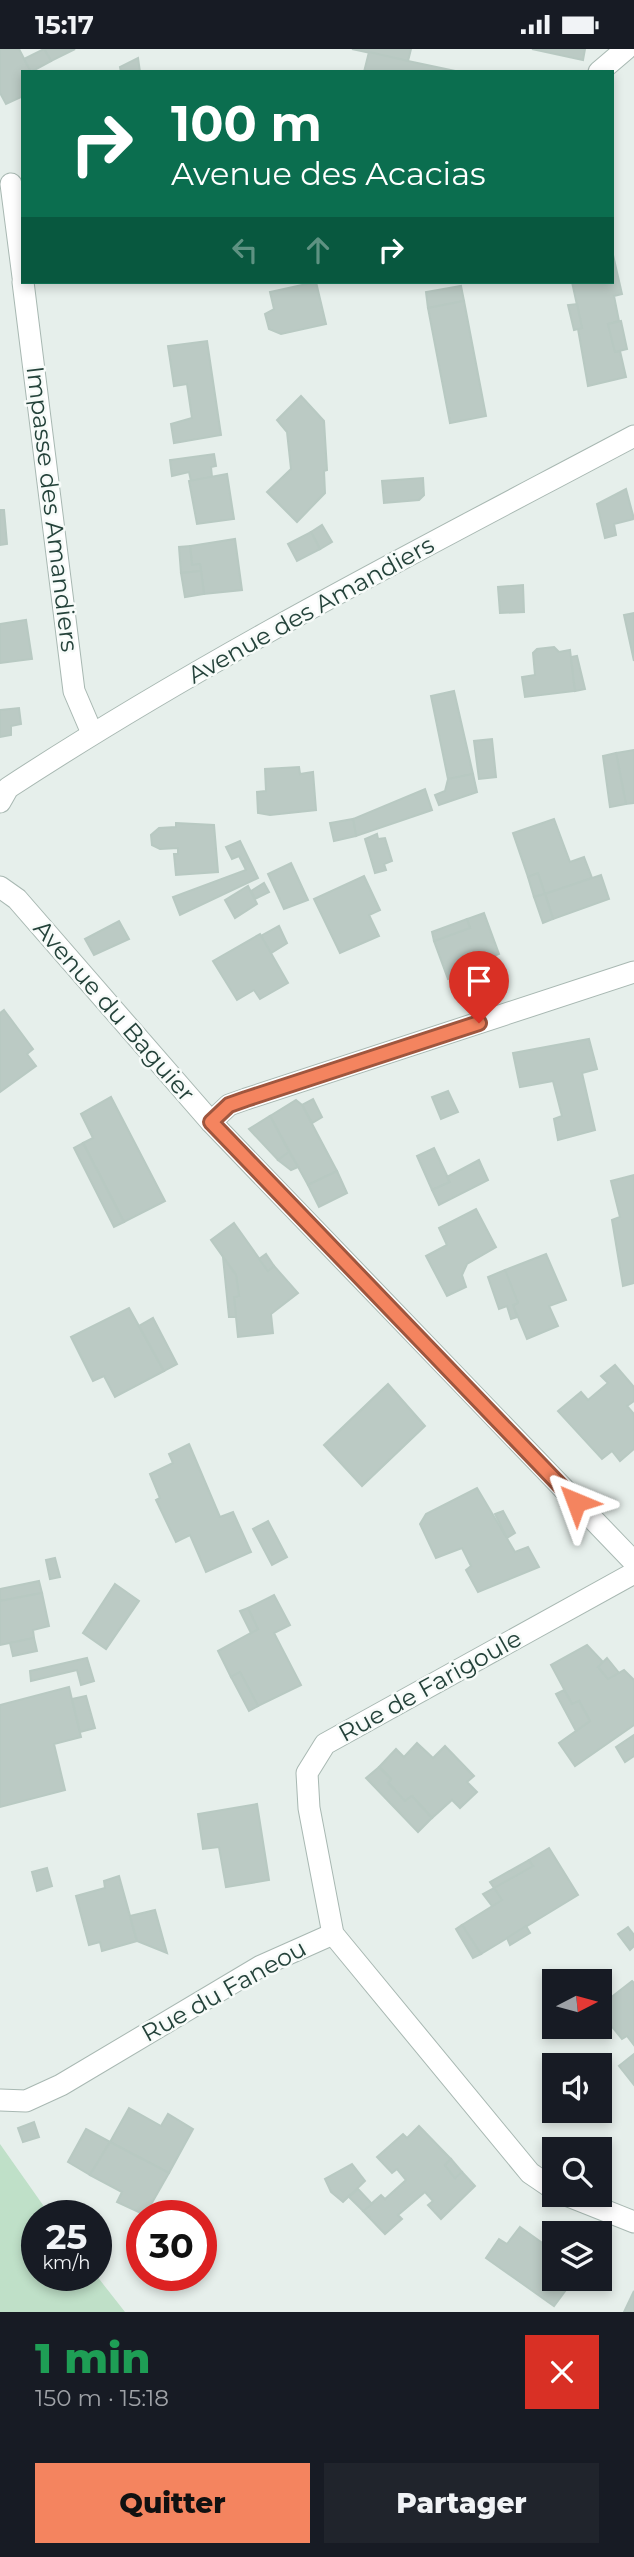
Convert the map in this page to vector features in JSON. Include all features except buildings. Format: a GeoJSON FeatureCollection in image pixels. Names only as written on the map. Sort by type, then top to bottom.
{"type":"FeatureCollection","features":[{"type":"Feature","properties":{"kind":"street"},"geometry":{"type":"LineString","coordinates":[[602,70],[626,49]]}},
{"type":"Feature","properties":{"kind":"street","name":"Impasse des Amandiers"},"geometry":{"type":"LineString","coordinates":[[11,184],[21,263]]}},
{"type":"Feature","properties":{"kind":"street","name":"Impasse des Amandiers"},"geometry":{"type":"LineString","coordinates":[[24,284],[74,691],[92,733]]}},
{"type":"Feature","properties":{"kind":"street","name":"Avenue des Amandiers"},"geometry":{"type":"LineString","coordinates":[[0,802],[8,788],[92,733],[318,604],[634,436]]}},
{"type":"Feature","properties":{"kind":"street","name":"Avenue du Baguier"},"geometry":{"type":"LineString","coordinates":[[0,887],[17,899],[211,1122],[634,1562]]}},
{"type":"Feature","properties":{"kind":"street"},"geometry":{"type":"LineString","coordinates":[[211,1122],[229,1105],[634,972]]}},
{"type":"Feature","properties":{"kind":"street","name":"Rue de Farigoule"},"geometry":{"type":"LineString","coordinates":[[333,1934],[309,1808],[307,1773],[325,1744],[634,1573]]}},
{"type":"Feature","properties":{"kind":"street","name":"Rue du Faneou"},"geometry":{"type":"LineString","coordinates":[[0,2101],[26,2101],[61,2085],[261,1966],[333,1934],[530,2173],[542,2181]]}},
{"type":"Feature","properties":{"kind":"street"},"geometry":{"type":"LineString","coordinates":[[596,2207],[634,2222]]}},
{"type":"Feature","properties":{"kind":"green space"},"geometry":{"type":"Polygon","coordinates":[[[0,2144],[39,2200],[21,2200],[21,2291],[109,2291],[125,2312],[0,2312],[0,2144]]]}},
{"type":"Feature","properties":{"kind":"route"},"geometry":{"type":"LineString","coordinates":[[479,1023],[229,1105],[211,1122],[576,1502]]}}]}
